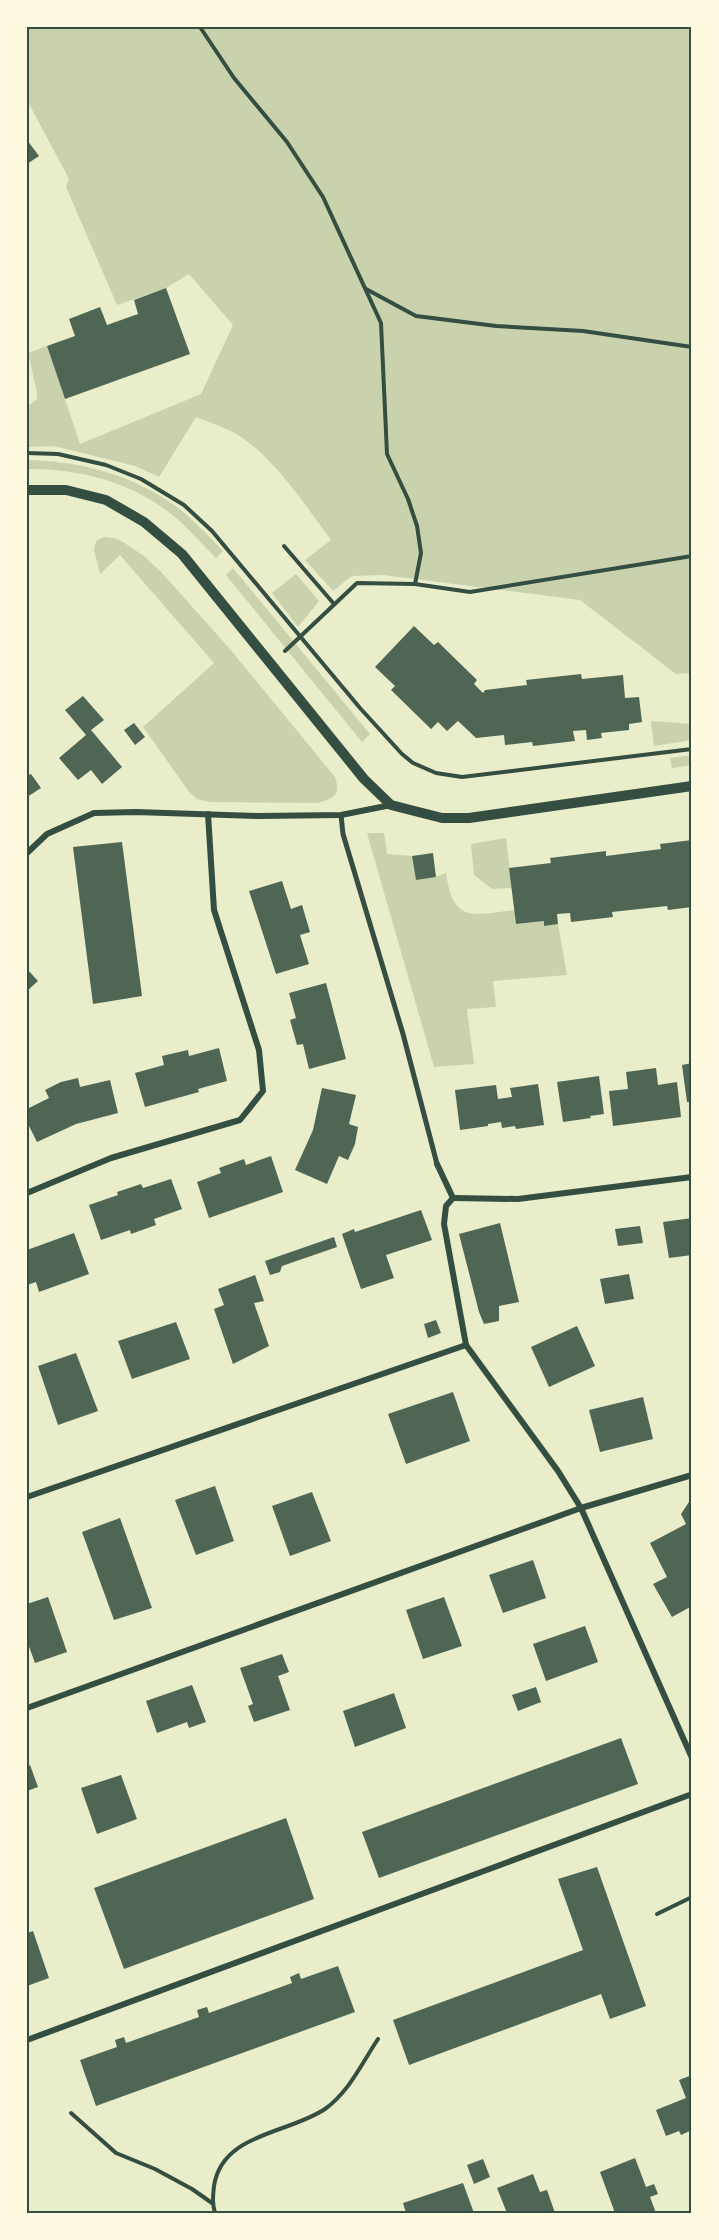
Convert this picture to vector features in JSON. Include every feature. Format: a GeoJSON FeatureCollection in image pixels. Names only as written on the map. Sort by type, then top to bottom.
{"type":"FeatureCollection","features":[{"type":"Feature","properties":{"kind":"street"},"geometry":{"type":"LineString","coordinates":[[27,490],[66,490],[106,500],[144,522],[182,554],[364,779],[391,805]]}},
{"type":"Feature","properties":{"kind":"street"},"geometry":{"type":"LineString","coordinates":[[27,853],[47,834],[94,813],[341,815],[391,805],[442,818],[469,818],[692,786]]}},
{"type":"Feature","properties":{"kind":"street"},"geometry":{"type":"LineString","coordinates":[[27,1193],[111,1158],[240,1120],[263,1091],[259,1050],[214,910],[208,814]]}},
{"type":"Feature","properties":{"kind":"street"},"geometry":{"type":"LineString","coordinates":[[341,815],[343,834],[404,1034],[437,1164],[453,1198]]}},
{"type":"Feature","properties":{"kind":"street"},"geometry":{"type":"LineString","coordinates":[[692,1177],[518,1199],[453,1198],[446,1206],[444,1224],[466,1345],[558,1471],[581,1508],[692,1758]]}},
{"type":"Feature","properties":{"kind":"street"},"geometry":{"type":"LineString","coordinates":[[27,1497],[466,1345]]}},
{"type":"Feature","properties":{"kind":"street"},"geometry":{"type":"LineString","coordinates":[[27,1708],[581,1508],[692,1475]]}},
{"type":"Feature","properties":{"kind":"street"},"geometry":{"type":"LineString","coordinates":[[27,2040],[692,1794]]}},
{"type":"Feature","properties":{"kind":"path"},"geometry":{"type":"LineString","coordinates":[[200,27],[234,78],[287,142],[323,197],[381,323],[387,454],[408,499],[417,526],[421,552],[415,584]]}},
{"type":"Feature","properties":{"kind":"path"},"geometry":{"type":"LineString","coordinates":[[365,289],[416,316],[496,326],[583,331],[692,347]]}},
{"type":"Feature","properties":{"kind":"path"},"geometry":{"type":"LineString","coordinates":[[27,453],[58,454],[106,465],[141,479],[184,505],[212,531],[360,708],[413,763],[436,773],[462,777],[692,749]]}},
{"type":"Feature","properties":{"kind":"path"},"geometry":{"type":"LineString","coordinates":[[284,546],[334,604]]}},
{"type":"Feature","properties":{"kind":"path"},"geometry":{"type":"LineString","coordinates":[[270,662],[357,584],[415,584],[470,592],[692,556]]}},
{"type":"Feature","properties":{"kind":"path"},"geometry":{"type":"LineString","coordinates":[[657,1914],[692,1897]]}},
{"type":"Feature","properties":{"kind":"path"},"geometry":{"type":"LineString","coordinates":[[215,2213],[212,2203],[216,2176],[225,2157],[240,2145],[302,2121],[326,2108],[344,2092],[378,2039]]}},
{"type":"Feature","properties":{"kind":"path"},"geometry":{"type":"LineString","coordinates":[[71,2113],[116,2153],[155,2169],[212,2203]]}},
{"type":"Feature","properties":{"kind":"green space"},"geometry":{"type":"Polygon","coordinates":[[[27,27],[692,27],[692,673],[676,674],[580,600],[383,575],[352,576],[333,591],[305,560],[331,540],[298,495],[274,466],[246,441],[231,431],[196,417],[159,477],[135,466],[54,446],[27,447],[27,407],[37,399],[28,353],[47,346],[80,444],[201,394],[233,325],[189,274],[166,288],[117,305],[66,187],[69,179],[27,100],[27,27]]]}},
{"type":"Feature","properties":{"kind":"green space"},"geometry":{"type":"Polygon","coordinates":[[[27,460],[82,466],[136,483],[183,512],[223,551],[216,558],[173,515],[135,491],[82,474],[27,469],[27,460]]]}},
{"type":"Feature","properties":{"kind":"green space"},"geometry":{"type":"Polygon","coordinates":[[[104,537],[123,542],[144,556],[230,649],[335,777],[337,788],[332,798],[317,803],[210,802],[197,799],[190,793],[143,727],[214,663],[120,555],[100,574],[94,550],[96,541],[104,537]]]}},
{"type":"Feature","properties":{"kind":"green space"},"geometry":{"type":"Polygon","coordinates":[[[233,568],[370,734],[362,742],[226,575],[233,568]]]}},
{"type":"Feature","properties":{"kind":"green space"},"geometry":{"type":"Polygon","coordinates":[[[296,574],[319,601],[298,627],[272,593],[296,574]]]}},
{"type":"Feature","properties":{"kind":"green space"},"geometry":{"type":"Polygon","coordinates":[[[651,721],[692,724],[692,740],[654,746],[651,721]]]}},
{"type":"Feature","properties":{"kind":"green space"},"geometry":{"type":"Polygon","coordinates":[[[692,755],[692,765],[672,768],[670,758],[692,755]]]}},
{"type":"Feature","properties":{"kind":"green space"},"geometry":{"type":"Polygon","coordinates":[[[367,833],[384,833],[387,854],[412,856],[416,880],[446,873],[454,901],[467,912],[487,914],[515,910],[516,924],[544,921],[544,926],[558,924],[567,975],[493,981],[496,1007],[467,1009],[474,1064],[434,1067],[367,833]]]}},
{"type":"Feature","properties":{"kind":"green space"},"geometry":{"type":"Polygon","coordinates":[[[506,838],[512,888],[492,889],[474,875],[471,844],[506,838]]]}},
{"type":"Feature","properties":{"kind":"building"},"geometry":{"type":"Polygon","coordinates":[[[27,140],[39,156],[27,164],[27,140]]]}},
{"type":"Feature","properties":{"kind":"building"},"geometry":{"type":"Polygon","coordinates":[[[166,288],[190,354],[65,399],[47,346],[75,336],[69,319],[100,307],[107,325],[138,314],[134,300],[166,288]]]}},
{"type":"Feature","properties":{"kind":"building"},"geometry":{"type":"Polygon","coordinates":[[[414,626],[434,645],[438,642],[477,680],[474,684],[483,693],[485,690],[527,685],[526,680],[581,674],[582,679],[623,675],[625,698],[639,697],[642,722],[629,724],[629,730],[601,733],[602,738],[587,740],[586,730],[573,731],[575,741],[533,746],[532,742],[505,745],[504,735],[476,738],[458,721],[447,731],[438,722],[431,729],[391,690],[395,686],[375,667],[414,626]]]}},
{"type":"Feature","properties":{"kind":"building"},"geometry":{"type":"Polygon","coordinates":[[[83,696],[104,720],[91,730],[122,767],[102,784],[91,770],[78,780],[59,758],[86,735],[65,710],[83,696]]]}},
{"type":"Feature","properties":{"kind":"building"},"geometry":{"type":"Polygon","coordinates":[[[134,723],[145,737],[135,745],[124,730],[134,723]]]}},
{"type":"Feature","properties":{"kind":"building"},"geometry":{"type":"Polygon","coordinates":[[[31,774],[41,788],[27,797],[27,776],[31,774]]]}},
{"type":"Feature","properties":{"kind":"building"},"geometry":{"type":"Polygon","coordinates":[[[692,840],[692,907],[668,910],[667,906],[612,912],[613,917],[571,922],[570,913],[557,914],[558,924],[544,926],[544,921],[516,924],[509,868],[551,863],[550,858],[606,851],[606,856],[661,849],[660,844],[692,840]]]}},
{"type":"Feature","properties":{"kind":"building"},"geometry":{"type":"Polygon","coordinates":[[[122,842],[142,996],[93,1004],[73,847],[122,842]]]}},
{"type":"Feature","properties":{"kind":"building"},"geometry":{"type":"Polygon","coordinates":[[[433,853],[436,877],[416,880],[412,856],[433,853]]]}},
{"type":"Feature","properties":{"kind":"building"},"geometry":{"type":"Polygon","coordinates":[[[282,881],[291,909],[302,905],[310,932],[300,935],[309,964],[276,974],[249,891],[282,881]]]}},
{"type":"Feature","properties":{"kind":"building"},"geometry":{"type":"Polygon","coordinates":[[[27,969],[38,981],[27,991],[27,969]]]}},
{"type":"Feature","properties":{"kind":"building"},"geometry":{"type":"Polygon","coordinates":[[[326,983],[346,1059],[309,1069],[303,1044],[297,1045],[290,1020],[296,1018],[289,993],[326,983]]]}},
{"type":"Feature","properties":{"kind":"building"},"geometry":{"type":"Polygon","coordinates":[[[219,1048],[227,1081],[198,1089],[199,1092],[145,1107],[135,1073],[164,1065],[162,1056],[188,1050],[189,1056],[219,1048]]]}},
{"type":"Feature","properties":{"kind":"building"},"geometry":{"type":"Polygon","coordinates":[[[692,1063],[692,1102],[687,1102],[682,1065],[692,1063]]]}},
{"type":"Feature","properties":{"kind":"building"},"geometry":{"type":"Polygon","coordinates":[[[656,1068],[658,1085],[677,1082],[681,1117],[613,1126],[609,1091],[628,1089],[626,1072],[656,1068]]]}},
{"type":"Feature","properties":{"kind":"building"},"geometry":{"type":"Polygon","coordinates":[[[599,1076],[604,1114],[563,1122],[557,1082],[599,1076]]]}},
{"type":"Feature","properties":{"kind":"building"},"geometry":{"type":"Polygon","coordinates":[[[78,1078],[80,1087],[110,1080],[118,1113],[76,1124],[37,1142],[27,1122],[27,1109],[49,1098],[45,1090],[61,1082],[78,1078]]]}},
{"type":"Feature","properties":{"kind":"building"},"geometry":{"type":"Polygon","coordinates":[[[538,1084],[544,1125],[516,1129],[515,1126],[502,1128],[501,1122],[460,1130],[455,1090],[496,1085],[498,1099],[512,1097],[510,1088],[538,1084]]]}},
{"type":"Feature","properties":{"kind":"building"},"geometry":{"type":"Polygon","coordinates":[[[322,1088],[356,1095],[349,1124],[358,1127],[355,1144],[348,1160],[339,1156],[327,1184],[295,1170],[313,1130],[322,1088]]]}},
{"type":"Feature","properties":{"kind":"building"},"geometry":{"type":"Polygon","coordinates":[[[271,1156],[283,1192],[209,1218],[197,1182],[221,1173],[219,1168],[244,1159],[246,1165],[271,1156]]]}},
{"type":"Feature","properties":{"kind":"building"},"geometry":{"type":"Polygon","coordinates":[[[171,1179],[182,1209],[154,1219],[156,1225],[131,1234],[130,1230],[101,1240],[89,1205],[141,1184],[143,1188],[171,1179]]]}},
{"type":"Feature","properties":{"kind":"building"},"geometry":{"type":"Polygon","coordinates":[[[421,1210],[432,1240],[386,1255],[394,1278],[361,1289],[342,1234],[354,1229],[355,1232],[421,1210]]]}},
{"type":"Feature","properties":{"kind":"building"},"geometry":{"type":"Polygon","coordinates":[[[692,1218],[692,1255],[669,1258],[663,1222],[692,1218]]]}},
{"type":"Feature","properties":{"kind":"building"},"geometry":{"type":"Polygon","coordinates":[[[500,1223],[519,1302],[499,1306],[499,1321],[484,1324],[459,1234],[500,1223]]]}},
{"type":"Feature","properties":{"kind":"building"},"geometry":{"type":"Polygon","coordinates":[[[640,1226],[643,1243],[618,1246],[615,1229],[640,1226]]]}},
{"type":"Feature","properties":{"kind":"building"},"geometry":{"type":"Polygon","coordinates":[[[74,1233],[89,1274],[39,1292],[36,1282],[27,1285],[27,1250],[74,1233]]]}},
{"type":"Feature","properties":{"kind":"building"},"geometry":{"type":"Polygon","coordinates":[[[334,1237],[337,1247],[282,1266],[280,1272],[270,1275],[265,1261],[334,1237]]]}},
{"type":"Feature","properties":{"kind":"building"},"geometry":{"type":"Polygon","coordinates":[[[629,1274],[634,1299],[605,1304],[600,1279],[629,1274]]]}},
{"type":"Feature","properties":{"kind":"building"},"geometry":{"type":"Polygon","coordinates":[[[255,1275],[264,1301],[254,1303],[269,1346],[233,1364],[214,1309],[224,1305],[218,1289],[255,1275]]]}},
{"type":"Feature","properties":{"kind":"building"},"geometry":{"type":"Polygon","coordinates":[[[436,1320],[441,1333],[428,1338],[424,1324],[436,1320]]]}},
{"type":"Feature","properties":{"kind":"building"},"geometry":{"type":"Polygon","coordinates":[[[176,1322],[190,1359],[132,1379],[118,1341],[176,1322]]]}},
{"type":"Feature","properties":{"kind":"building"},"geometry":{"type":"Polygon","coordinates":[[[577,1326],[595,1366],[549,1387],[531,1347],[577,1326]]]}},
{"type":"Feature","properties":{"kind":"building"},"geometry":{"type":"Polygon","coordinates":[[[76,1353],[98,1411],[58,1425],[38,1366],[76,1353]]]}},
{"type":"Feature","properties":{"kind":"building"},"geometry":{"type":"Polygon","coordinates":[[[453,1392],[470,1441],[406,1464],[388,1414],[453,1392]]]}},
{"type":"Feature","properties":{"kind":"building"},"geometry":{"type":"Polygon","coordinates":[[[643,1397],[653,1439],[600,1452],[589,1410],[643,1397]]]}},
{"type":"Feature","properties":{"kind":"building"},"geometry":{"type":"Polygon","coordinates":[[[215,1486],[234,1541],[196,1555],[175,1500],[215,1486]]]}},
{"type":"Feature","properties":{"kind":"building"},"geometry":{"type":"Polygon","coordinates":[[[312,1492],[331,1541],[290,1556],[272,1506],[312,1492]]]}},
{"type":"Feature","properties":{"kind":"building"},"geometry":{"type":"Polygon","coordinates":[[[689,1502],[692,1502],[692,1606],[672,1617],[653,1584],[667,1577],[650,1543],[686,1524],[681,1514],[689,1502]]]}},
{"type":"Feature","properties":{"kind":"building"},"geometry":{"type":"Polygon","coordinates":[[[120,1518],[152,1608],[114,1620],[82,1532],[120,1518]]]}},
{"type":"Feature","properties":{"kind":"building"},"geometry":{"type":"Polygon","coordinates":[[[533,1560],[546,1598],[503,1613],[489,1575],[533,1560]]]}},
{"type":"Feature","properties":{"kind":"building"},"geometry":{"type":"Polygon","coordinates":[[[48,1597],[67,1652],[35,1663],[27,1641],[27,1604],[48,1597]]]}},
{"type":"Feature","properties":{"kind":"building"},"geometry":{"type":"Polygon","coordinates":[[[444,1597],[462,1646],[423,1659],[406,1610],[444,1597]]]}},
{"type":"Feature","properties":{"kind":"building"},"geometry":{"type":"Polygon","coordinates":[[[585,1626],[598,1662],[546,1681],[533,1644],[585,1626]]]}},
{"type":"Feature","properties":{"kind":"building"},"geometry":{"type":"Polygon","coordinates":[[[282,1654],[289,1672],[278,1676],[290,1710],[254,1722],[248,1706],[253,1704],[240,1668],[282,1654]]]}},
{"type":"Feature","properties":{"kind":"building"},"geometry":{"type":"Polygon","coordinates":[[[192,1685],[206,1722],[189,1728],[187,1722],[157,1733],[146,1701],[192,1685]]]}},
{"type":"Feature","properties":{"kind":"building"},"geometry":{"type":"Polygon","coordinates":[[[536,1687],[541,1702],[518,1711],[512,1695],[536,1687]]]}},
{"type":"Feature","properties":{"kind":"building"},"geometry":{"type":"Polygon","coordinates":[[[394,1693],[406,1728],[355,1747],[343,1711],[394,1693]]]}},
{"type":"Feature","properties":{"kind":"building"},"geometry":{"type":"Polygon","coordinates":[[[621,1738],[638,1784],[379,1878],[362,1832],[621,1738]]]}},
{"type":"Feature","properties":{"kind":"building"},"geometry":{"type":"Polygon","coordinates":[[[30,1765],[38,1787],[27,1791],[27,1767],[30,1765]]]}},
{"type":"Feature","properties":{"kind":"building"},"geometry":{"type":"Polygon","coordinates":[[[121,1775],[137,1819],[97,1834],[81,1788],[121,1775]]]}},
{"type":"Feature","properties":{"kind":"building"},"geometry":{"type":"Polygon","coordinates":[[[286,1818],[314,1899],[124,1969],[94,1888],[286,1818]]]}},
{"type":"Feature","properties":{"kind":"building"},"geometry":{"type":"Polygon","coordinates":[[[597,1867],[646,2006],[610,2019],[601,1994],[409,2065],[393,2020],[583,1950],[558,1879],[597,1867]]]}},
{"type":"Feature","properties":{"kind":"building"},"geometry":{"type":"Polygon","coordinates":[[[33,1931],[49,1978],[27,1986],[27,1933],[33,1931]]]}},
{"type":"Feature","properties":{"kind":"building"},"geometry":{"type":"Polygon","coordinates":[[[338,1966],[355,2012],[96,2106],[80,2060],[117,2047],[115,2040],[124,2037],[126,2043],[199,2017],[197,2010],[207,2007],[209,2013],[292,1983],[290,1977],[299,1973],[301,1979],[338,1966]]]}},
{"type":"Feature","properties":{"kind":"building"},"geometry":{"type":"Polygon","coordinates":[[[692,2075],[692,2130],[681,2135],[679,2131],[666,2136],[656,2110],[686,2098],[679,2080],[692,2075]]]}},
{"type":"Feature","properties":{"kind":"building"},"geometry":{"type":"Polygon","coordinates":[[[635,2158],[646,2187],[654,2184],[658,2194],[650,2197],[656,2213],[615,2213],[600,2172],[635,2158]]]}},
{"type":"Feature","properties":{"kind":"building"},"geometry":{"type":"Polygon","coordinates":[[[483,2159],[490,2177],[474,2184],[467,2165],[483,2159]]]}},
{"type":"Feature","properties":{"kind":"building"},"geometry":{"type":"Polygon","coordinates":[[[533,2174],[540,2192],[547,2190],[555,2213],[507,2213],[497,2188],[533,2174]]]}},
{"type":"Feature","properties":{"kind":"building"},"geometry":{"type":"Polygon","coordinates":[[[463,2183],[474,2213],[406,2213],[403,2203],[463,2183]]]}}]}
